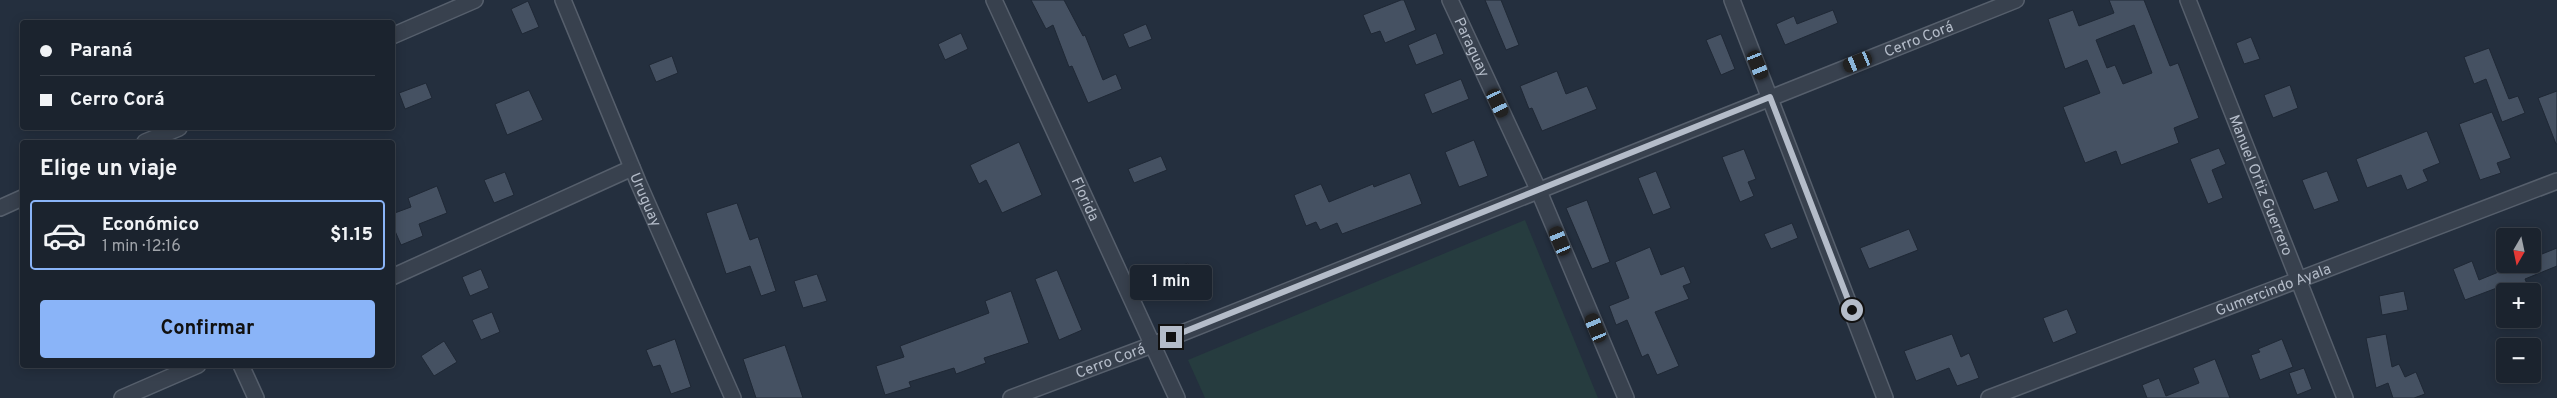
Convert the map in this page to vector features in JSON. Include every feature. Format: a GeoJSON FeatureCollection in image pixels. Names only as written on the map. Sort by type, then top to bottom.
{"type":"FeatureCollection","features":[{"type":"Feature","properties":{"kind":"street"},"geometry":{"type":"LineString","coordinates":[[395,35],[475,0]]}},
{"type":"Feature","properties":{"kind":"street","name":"Uruguay"},"geometry":{"type":"LineString","coordinates":[[564,0],[632,168],[733,398]]}},
{"type":"Feature","properties":{"kind":"street","name":"Florida"},"geometry":{"type":"LineString","coordinates":[[994,0],[1176,398]]}},
{"type":"Feature","properties":{"kind":"street","name":"Paraguay"},"geometry":{"type":"LineString","coordinates":[[1450,0],[1538,189],[1626,398]]}},
{"type":"Feature","properties":{"kind":"street"},"geometry":{"type":"LineString","coordinates":[[1732,0],[1885,398]]}},
{"type":"Feature","properties":{"kind":"street","name":"Cerro Corá"},"geometry":{"type":"LineString","coordinates":[[1011,398],[1152,345],[1538,189],[2016,0]]}},
{"type":"Feature","properties":{"kind":"street","name":"Manuel Ortiz Guerrero"},"geometry":{"type":"LineString","coordinates":[[2188,0],[2345,398]]}},
{"type":"Feature","properties":{"kind":"street"},"geometry":{"type":"LineString","coordinates":[[152,140],[174,130]]}},
{"type":"Feature","properties":{"kind":"street"},"geometry":{"type":"LineString","coordinates":[[395,277],[632,168]]}},
{"type":"Feature","properties":{"kind":"street","name":"Gumercindo Ayala"},"geometry":{"type":"LineString","coordinates":[[1989,398],[2557,181]]}},
{"type":"Feature","properties":{"kind":"street"},"geometry":{"type":"LineString","coordinates":[[0,208],[20,199]]}},
{"type":"Feature","properties":{"kind":"street"},"geometry":{"type":"LineString","coordinates":[[122,398],[191,368]]}},
{"type":"Feature","properties":{"kind":"street"},"geometry":{"type":"LineString","coordinates":[[242,368],[256,398]]}},
{"type":"Feature","properties":{"kind":"green space"},"geometry":{"type":"Polygon","coordinates":[[[1525,220],[1598,398],[1205,398],[1188,360],[1525,220]]]}},
{"type":"Feature","properties":{"kind":"building"},"geometry":{"type":"Polygon","coordinates":[[[1031,0],[1064,0],[1083,36],[1085,35],[1103,80],[1116,74],[1122,89],[1088,103],[1072,66],[1069,67],[1053,25],[1046,29],[1031,0]]]}},
{"type":"Feature","properties":{"kind":"building"},"geometry":{"type":"Polygon","coordinates":[[[1404,0],[1416,30],[1385,43],[1380,31],[1371,34],[1363,15],[1404,0]]]}},
{"type":"Feature","properties":{"kind":"building"},"geometry":{"type":"Polygon","coordinates":[[[1485,0],[1501,0],[1519,45],[1506,50],[1485,0]]]}},
{"type":"Feature","properties":{"kind":"building"},"geometry":{"type":"Polygon","coordinates":[[[2109,0],[2144,0],[2170,66],[2178,63],[2199,118],[2174,128],[2179,143],[2121,165],[2116,151],[2085,163],[2063,107],[2100,93],[2087,60],[2065,69],[2048,19],[2073,10],[2079,26],[2114,13],[2109,0]],[[2134,25],[2096,40],[2107,68],[2115,65],[2123,84],[2152,73],[2134,25]]]}},
{"type":"Feature","properties":{"kind":"building"},"geometry":{"type":"Polygon","coordinates":[[[528,1],[539,27],[522,34],[511,9],[528,1]]]}},
{"type":"Feature","properties":{"kind":"building"},"geometry":{"type":"Polygon","coordinates":[[[1833,10],[1838,23],[1785,45],[1776,24],[1794,16],[1797,24],[1833,10]]]}},
{"type":"Feature","properties":{"kind":"building"},"geometry":{"type":"Polygon","coordinates":[[[1146,24],[1152,39],[1129,48],[1123,34],[1146,24]]]}},
{"type":"Feature","properties":{"kind":"building"},"geometry":{"type":"Polygon","coordinates":[[[961,33],[968,49],[945,60],[938,44],[961,33]]]}},
{"type":"Feature","properties":{"kind":"building"},"geometry":{"type":"Polygon","coordinates":[[[1436,33],[1444,54],[1416,65],[1408,45],[1436,33]]]}},
{"type":"Feature","properties":{"kind":"building"},"geometry":{"type":"Polygon","coordinates":[[[1721,34],[1735,69],[1721,75],[1706,40],[1721,34]]]}},
{"type":"Feature","properties":{"kind":"building"},"geometry":{"type":"Polygon","coordinates":[[[2251,37],[2260,59],[2244,64],[2236,43],[2251,37]]]}},
{"type":"Feature","properties":{"kind":"building"},"geometry":{"type":"Polygon","coordinates":[[[2489,48],[2509,99],[2518,96],[2525,113],[2502,122],[2486,79],[2474,84],[2464,57],[2489,48]]]}},
{"type":"Feature","properties":{"kind":"building"},"geometry":{"type":"Polygon","coordinates":[[[672,56],[678,73],[656,82],[649,65],[672,56]]]}},
{"type":"Feature","properties":{"kind":"building"},"geometry":{"type":"Polygon","coordinates":[[[1557,71],[1566,94],[1587,86],[1597,109],[1542,131],[1532,108],[1529,109],[1520,86],[1557,71]]]}},
{"type":"Feature","properties":{"kind":"building"},"geometry":{"type":"Polygon","coordinates":[[[1461,79],[1469,99],[1432,114],[1424,94],[1461,79]]]}},
{"type":"Feature","properties":{"kind":"building"},"geometry":{"type":"Polygon","coordinates":[[[426,83],[432,98],[405,109],[399,93],[426,83]]]}},
{"type":"Feature","properties":{"kind":"building"},"geometry":{"type":"Polygon","coordinates":[[[2290,85],[2298,108],[2273,118],[2264,95],[2290,85]]]}},
{"type":"Feature","properties":{"kind":"building"},"geometry":{"type":"Polygon","coordinates":[[[529,90],[543,120],[507,135],[495,104],[529,90]]]}},
{"type":"Feature","properties":{"kind":"building"},"geometry":{"type":"Polygon","coordinates":[[[2557,91],[2557,144],[2556,144],[2538,98],[2557,91]]]}},
{"type":"Feature","properties":{"kind":"building"},"geometry":{"type":"Polygon","coordinates":[[[2492,112],[2511,158],[2497,163],[2501,173],[2480,180],[2459,124],[2492,112]]]}},
{"type":"Feature","properties":{"kind":"building"},"geometry":{"type":"Polygon","coordinates":[[[2427,131],[2440,163],[2423,170],[2428,181],[2407,190],[2401,175],[2367,188],[2356,159],[2427,131]]]}},
{"type":"Feature","properties":{"kind":"building"},"geometry":{"type":"Polygon","coordinates":[[[1474,140],[1488,176],[1459,187],[1445,152],[1474,140]]]}},
{"type":"Feature","properties":{"kind":"building"},"geometry":{"type":"Polygon","coordinates":[[[1019,142],[1042,195],[1002,213],[986,180],[979,184],[970,165],[1019,142]]]}},
{"type":"Feature","properties":{"kind":"building"},"geometry":{"type":"Polygon","coordinates":[[[2219,148],[2226,164],[2212,170],[2223,198],[2208,204],[2190,159],[2219,148]]]}},
{"type":"Feature","properties":{"kind":"building"},"geometry":{"type":"Polygon","coordinates":[[[1744,149],[1756,179],[1748,182],[1754,196],[1740,202],[1722,157],[1744,149]]]}},
{"type":"Feature","properties":{"kind":"building"},"geometry":{"type":"Polygon","coordinates":[[[1161,156],[1167,170],[1134,183],[1128,169],[1161,156]]]}},
{"type":"Feature","properties":{"kind":"building"},"geometry":{"type":"Polygon","coordinates":[[[1656,171],[1671,208],[1653,215],[1638,178],[1656,171]]]}},
{"type":"Feature","properties":{"kind":"building"},"geometry":{"type":"Polygon","coordinates":[[[2327,171],[2339,201],[2314,210],[2302,180],[2327,171]]]}},
{"type":"Feature","properties":{"kind":"building"},"geometry":{"type":"Polygon","coordinates":[[[505,172],[514,195],[494,203],[484,180],[505,172]]]}},
{"type":"Feature","properties":{"kind":"building"},"geometry":{"type":"Polygon","coordinates":[[[1410,173],[1422,204],[1342,234],[1337,223],[1320,230],[1316,222],[1306,226],[1294,195],[1321,184],[1329,202],[1373,184],[1374,187],[1410,173]]]}},
{"type":"Feature","properties":{"kind":"building"},"geometry":{"type":"Polygon","coordinates":[[[437,186],[447,213],[419,224],[423,236],[401,245],[395,231],[395,213],[411,207],[408,198],[437,186]]]}},
{"type":"Feature","properties":{"kind":"building"},"geometry":{"type":"Polygon","coordinates":[[[1587,200],[1610,262],[1592,269],[1566,208],[1587,200]]]}},
{"type":"Feature","properties":{"kind":"building"},"geometry":{"type":"Polygon","coordinates":[[[737,203],[750,240],[758,237],[776,291],[761,296],[750,266],[726,274],[706,213],[737,203]]]}},
{"type":"Feature","properties":{"kind":"building"},"geometry":{"type":"Polygon","coordinates":[[[1792,223],[1798,238],[1771,249],[1764,234],[1792,223]]]}},
{"type":"Feature","properties":{"kind":"building"},"geometry":{"type":"Polygon","coordinates":[[[1909,229],[1918,250],[1869,269],[1860,248],[1909,229]]]}},
{"type":"Feature","properties":{"kind":"building"},"geometry":{"type":"Polygon","coordinates":[[[1650,247],[1661,275],[1684,266],[1691,283],[1683,286],[1689,299],[1655,312],[1679,366],[1657,375],[1648,354],[1642,357],[1627,320],[1616,325],[1609,306],[1629,298],[1615,262],[1650,247]]]}},
{"type":"Feature","properties":{"kind":"building"},"geometry":{"type":"Polygon","coordinates":[[[2557,248],[2557,266],[2541,272],[2541,254],[2557,248]]]}},
{"type":"Feature","properties":{"kind":"building"},"geometry":{"type":"Polygon","coordinates":[[[2472,261],[2479,280],[2496,273],[2540,273],[2525,279],[2527,283],[2496,283],[2496,288],[2465,300],[2453,269],[2472,261]]]}},
{"type":"Feature","properties":{"kind":"building"},"geometry":{"type":"Polygon","coordinates":[[[1188,263],[1197,284],[1164,297],[1156,276],[1188,263]]]}},
{"type":"Feature","properties":{"kind":"building"},"geometry":{"type":"Polygon","coordinates":[[[481,269],[489,288],[470,296],[462,277],[481,269]]]}},
{"type":"Feature","properties":{"kind":"building"},"geometry":{"type":"Polygon","coordinates":[[[1057,270],[1082,330],[1059,340],[1035,279],[1057,270]]]}},
{"type":"Feature","properties":{"kind":"building"},"geometry":{"type":"Polygon","coordinates":[[[817,274],[827,301],[803,308],[794,281],[817,274]]]}},
{"type":"Feature","properties":{"kind":"building"},"geometry":{"type":"Polygon","coordinates":[[[1011,291],[1029,343],[984,358],[986,363],[956,374],[954,368],[909,382],[911,387],[885,395],[876,366],[904,357],[900,346],[989,313],[985,301],[1011,291]]]}},
{"type":"Feature","properties":{"kind":"building"},"geometry":{"type":"Polygon","coordinates":[[[2404,291],[2408,310],[2382,315],[2379,296],[2404,291]]]}},
{"type":"Feature","properties":{"kind":"building"},"geometry":{"type":"Polygon","coordinates":[[[2067,309],[2077,333],[2053,343],[2043,318],[2067,309]]]}},
{"type":"Feature","properties":{"kind":"building"},"geometry":{"type":"Polygon","coordinates":[[[492,312],[500,332],[481,340],[472,320],[492,312]]]}},
{"type":"Feature","properties":{"kind":"building"},"geometry":{"type":"Polygon","coordinates":[[[1952,334],[1961,357],[1969,353],[1979,378],[1957,386],[1949,368],[1916,381],[1904,351],[1952,334]]]}},
{"type":"Feature","properties":{"kind":"building"},"geometry":{"type":"Polygon","coordinates":[[[2386,334],[2392,367],[2399,364],[2405,377],[2416,372],[2425,394],[2414,398],[2393,398],[2388,383],[2376,388],[2366,338],[2386,334]]]}},
{"type":"Feature","properties":{"kind":"building"},"geometry":{"type":"Polygon","coordinates":[[[675,339],[691,387],[671,394],[660,365],[653,367],[646,350],[675,339]]]}},
{"type":"Feature","properties":{"kind":"building"},"geometry":{"type":"Polygon","coordinates":[[[2282,339],[2293,367],[2260,380],[2251,355],[2260,352],[2258,349],[2282,339]]]}},
{"type":"Feature","properties":{"kind":"building"},"geometry":{"type":"Polygon","coordinates":[[[444,341],[457,362],[434,376],[421,356],[444,341]]]}},
{"type":"Feature","properties":{"kind":"building"},"geometry":{"type":"Polygon","coordinates":[[[785,345],[803,398],[756,398],[743,359],[785,345]]]}},
{"type":"Feature","properties":{"kind":"building"},"geometry":{"type":"Polygon","coordinates":[[[2215,359],[2230,398],[2147,398],[2142,385],[2159,378],[2166,396],[2199,383],[2193,368],[2215,359]]]}},
{"type":"Feature","properties":{"kind":"building"},"geometry":{"type":"Polygon","coordinates":[[[2304,368],[2312,389],[2297,395],[2289,373],[2304,368]]]}},
{"type":"Feature","properties":{"kind":"route"},"geometry":{"type":"LineString","coordinates":[[1171,337],[1770,97],[1852,310]]}}]}
